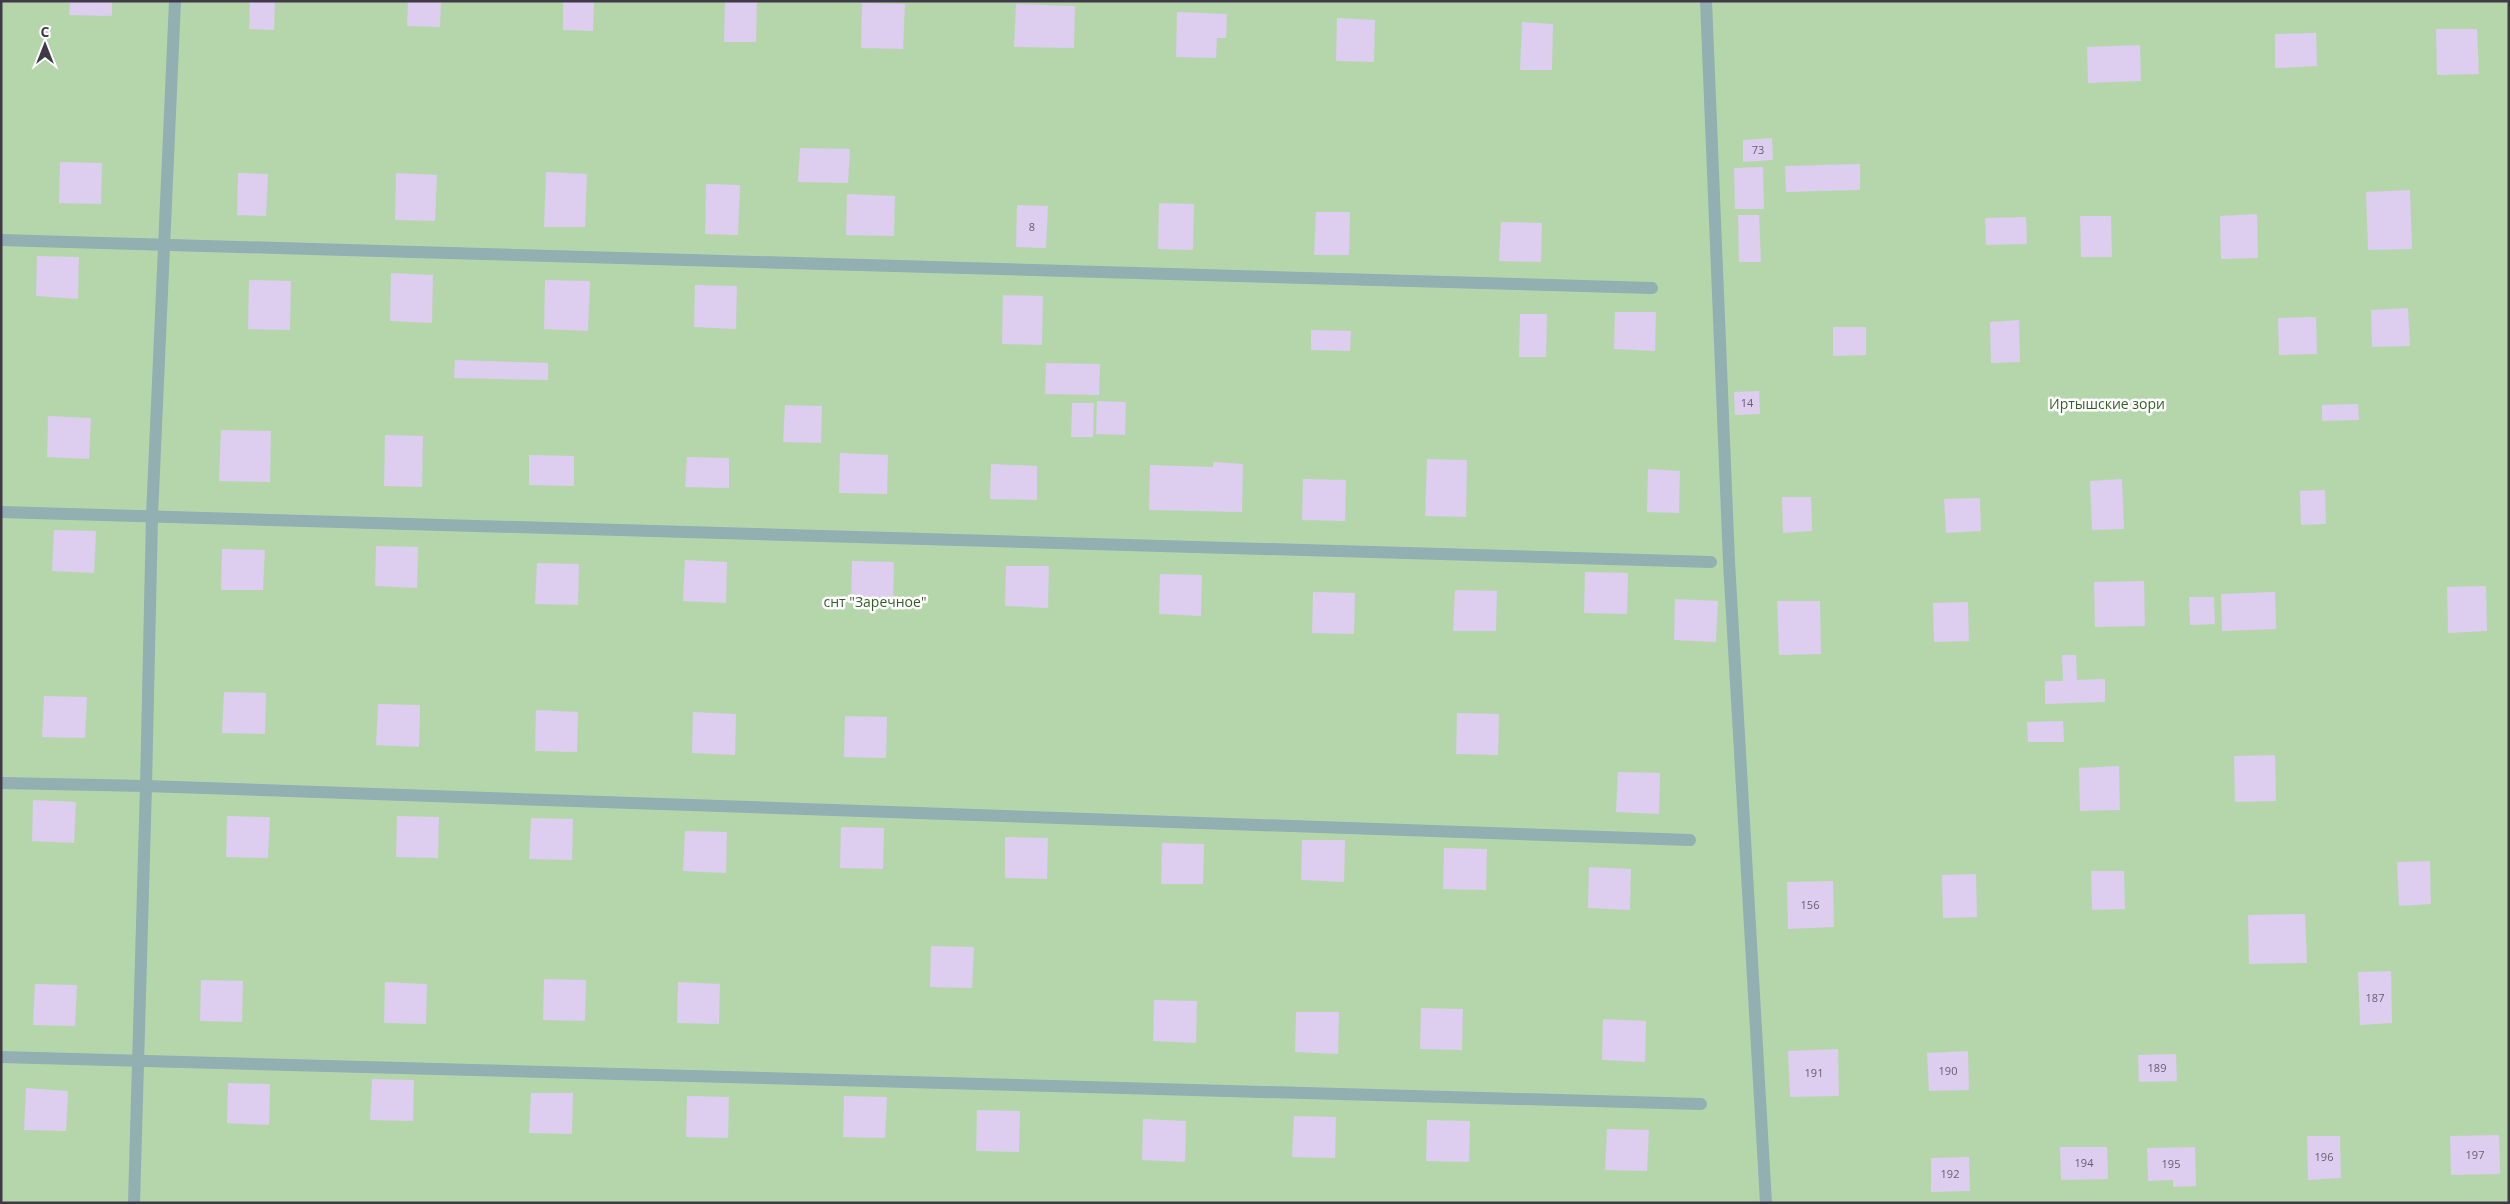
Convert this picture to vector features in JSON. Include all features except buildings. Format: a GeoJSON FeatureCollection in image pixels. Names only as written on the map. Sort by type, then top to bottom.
{"type":"FeatureCollection","features":[{"type":"Feature","properties":{"kind":"street"},"geometry":{"type":"LineString","coordinates":[[134,1203],[152,516],[175,1]]}},
{"type":"Feature","properties":{"kind":"street"},"geometry":{"type":"LineString","coordinates":[[1706,1],[1728,552],[1766,1203]]}},
{"type":"Feature","properties":{"kind":"street"},"geometry":{"type":"LineString","coordinates":[[1,240],[1652,288]]}},
{"type":"Feature","properties":{"kind":"street"},"geometry":{"type":"LineString","coordinates":[[1,512],[1711,562]]}},
{"type":"Feature","properties":{"kind":"street"},"geometry":{"type":"LineString","coordinates":[[1,783],[146,786],[1690,840]]}},
{"type":"Feature","properties":{"kind":"street"},"geometry":{"type":"LineString","coordinates":[[1,1057],[1701,1104]]}},
{"type":"Feature","properties":{"kind":"green space","name":"снт \"Заречное\""},"geometry":{"type":"Polygon","coordinates":[[[1,1],[2509,1],[2509,1203],[1,1203],[1,1]]]}},
{"type":"Feature","properties":{"kind":"park label","name":"Иртышские зори"},"geometry":{"type":"Point","coordinates":[2107,404]}}]}
